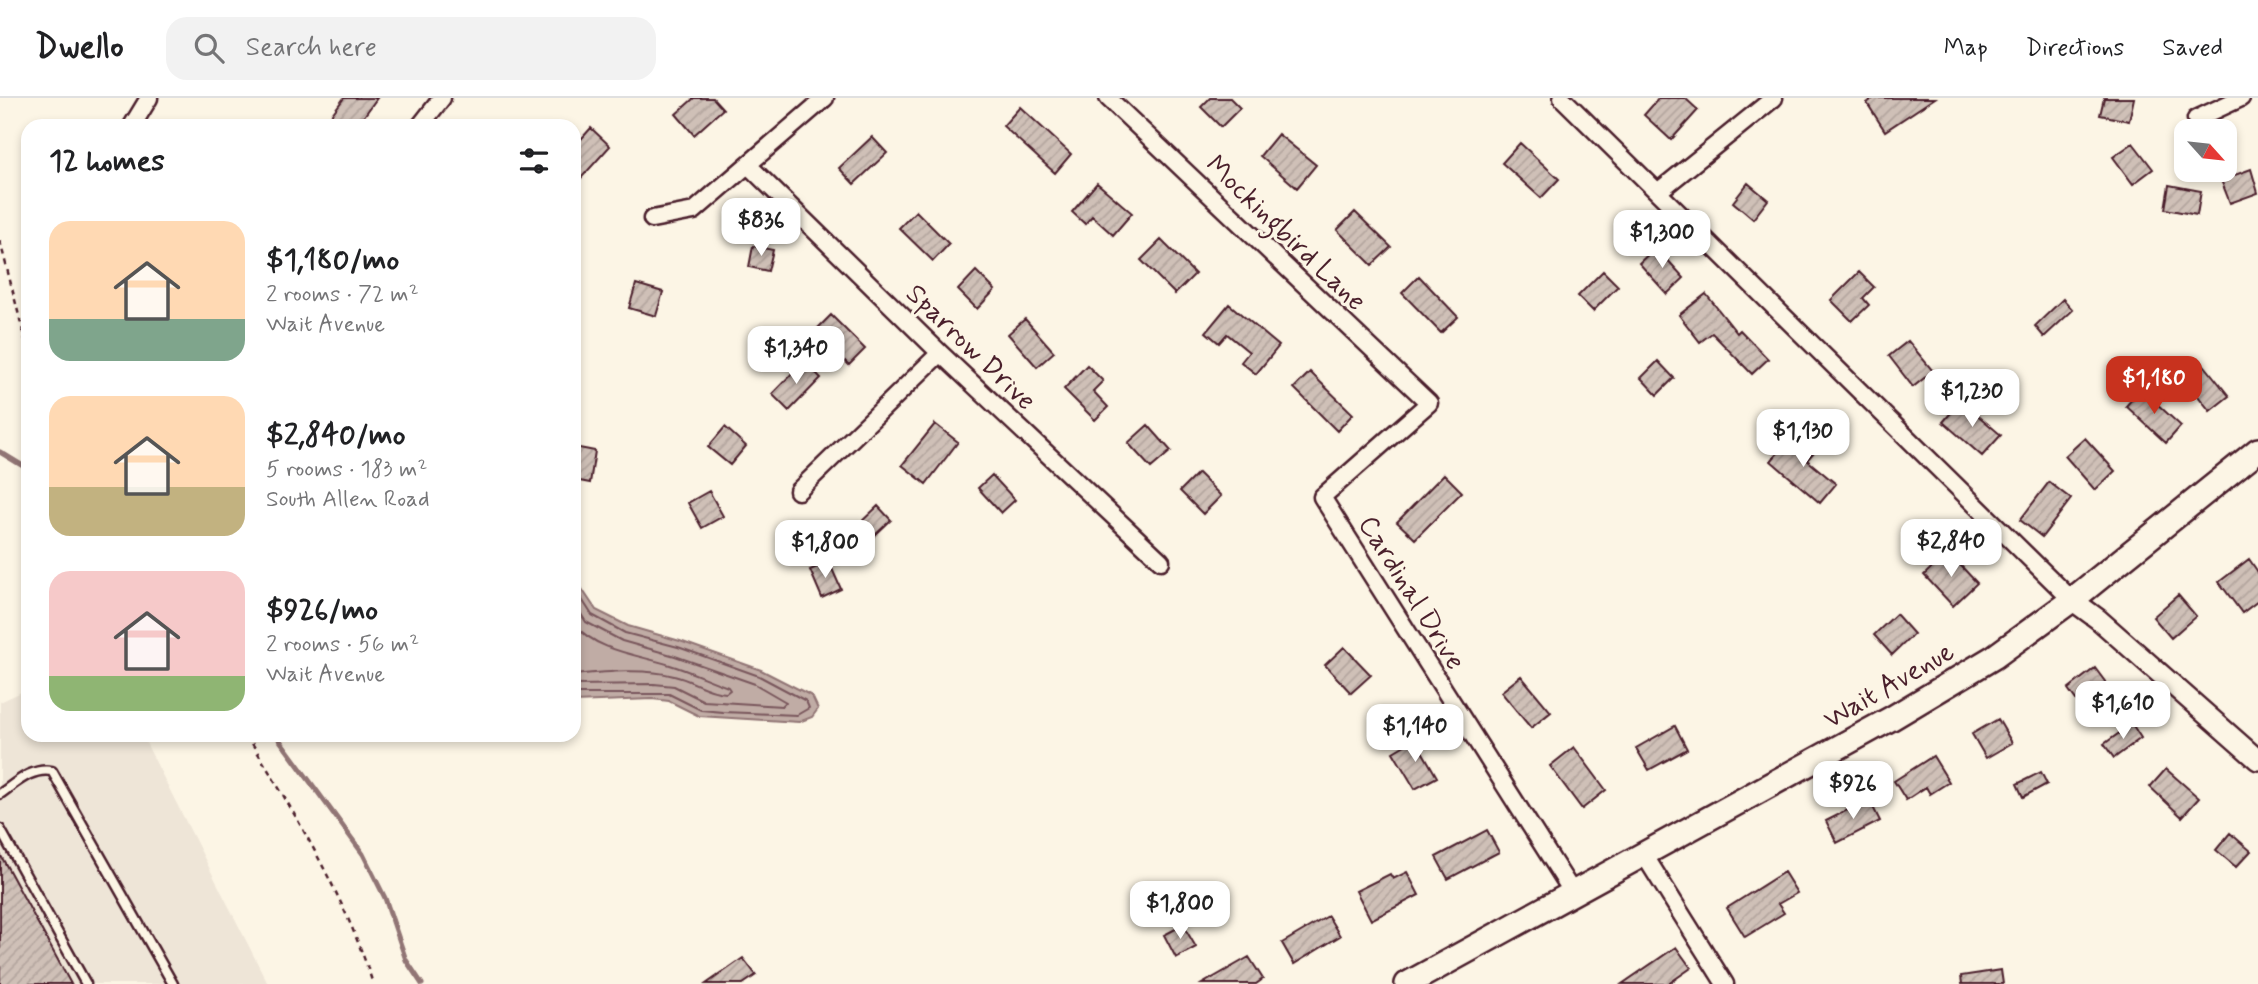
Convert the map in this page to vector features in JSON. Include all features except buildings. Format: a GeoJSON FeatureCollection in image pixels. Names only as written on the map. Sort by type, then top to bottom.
{"type":"FeatureCollection","features":[{"type":"Feature","properties":{"kind":"main road","name":"Wait Avenue"},"geometry":{"type":"LineString","coordinates":[[1407,984],[1903,711],[1994,657],[2071,600],[2258,450]]}},
{"type":"Feature","properties":{"kind":"street"},"geometry":{"type":"LineString","coordinates":[[136,119],[149,98]]}},
{"type":"Feature","properties":{"kind":"street"},"geometry":{"type":"LineString","coordinates":[[426,119],[442,98]]}},
{"type":"Feature","properties":{"kind":"street"},"geometry":{"type":"LineString","coordinates":[[652,219],[695,211],[825,98]]}},
{"type":"Feature","properties":{"kind":"street","name":"Mockingbird Lane"},"geometry":{"type":"LineString","coordinates":[[1108,98],[1429,403],[1322,497]]}},
{"type":"Feature","properties":{"kind":"street"},"geometry":{"type":"LineString","coordinates":[[1562,98],[2071,600],[2107,626],[2258,760]]}},
{"type":"Feature","properties":{"kind":"street"},"geometry":{"type":"LineString","coordinates":[[1659,191],[1774,98]]}},
{"type":"Feature","properties":{"kind":"street"},"geometry":{"type":"LineString","coordinates":[[2196,119],[2241,98]]}},
{"type":"Feature","properties":{"kind":"street","name":"Sparrow Drive"},"geometry":{"type":"LineString","coordinates":[[748,165],[1161,561]]}},
{"type":"Feature","properties":{"kind":"street"},"geometry":{"type":"LineString","coordinates":[[798,491],[940,352]]}},
{"type":"Feature","properties":{"kind":"street","name":"Cardinal Drive"},"geometry":{"type":"LineString","coordinates":[[1322,497],[1573,892]]}},
{"type":"Feature","properties":{"kind":"street"},"geometry":{"type":"LineString","coordinates":[[1643,853],[1725,984]]}},
{"type":"Feature","properties":{"kind":"lane"},"geometry":{"type":"LineString","coordinates":[[0,794],[29,774],[43,769],[52,771],[173,984]]}},
{"type":"Feature","properties":{"kind":"lane"},"geometry":{"type":"LineString","coordinates":[[0,829],[86,984]]}},
{"type":"Feature","properties":{"kind":"path"},"geometry":{"type":"LineString","coordinates":[[0,241],[21,324]]}},
{"type":"Feature","properties":{"kind":"path"},"geometry":{"type":"LineString","coordinates":[[251,742],[292,810],[359,939],[373,984]]}},
{"type":"Feature","properties":{"kind":"shaded area"},"geometry":{"type":"Polygon","coordinates":[[[21,692],[21,742],[146,742],[268,984],[0,984],[0,702],[21,692]]]}},
{"type":"Feature","properties":{"kind":"water"},"geometry":{"type":"Polygon","coordinates":[[[581,588],[596,610],[628,626],[761,670],[812,696],[818,709],[812,717],[799,722],[699,716],[669,701],[652,699],[581,702],[581,588]]]}},
{"type":"Feature","properties":{"kind":"waterway"},"geometry":{"type":"LineString","coordinates":[[0,452],[21,465]]}},
{"type":"Feature","properties":{"kind":"waterway"},"geometry":{"type":"LineString","coordinates":[[281,742],[363,854],[385,898],[406,960],[422,984]]}}]}
